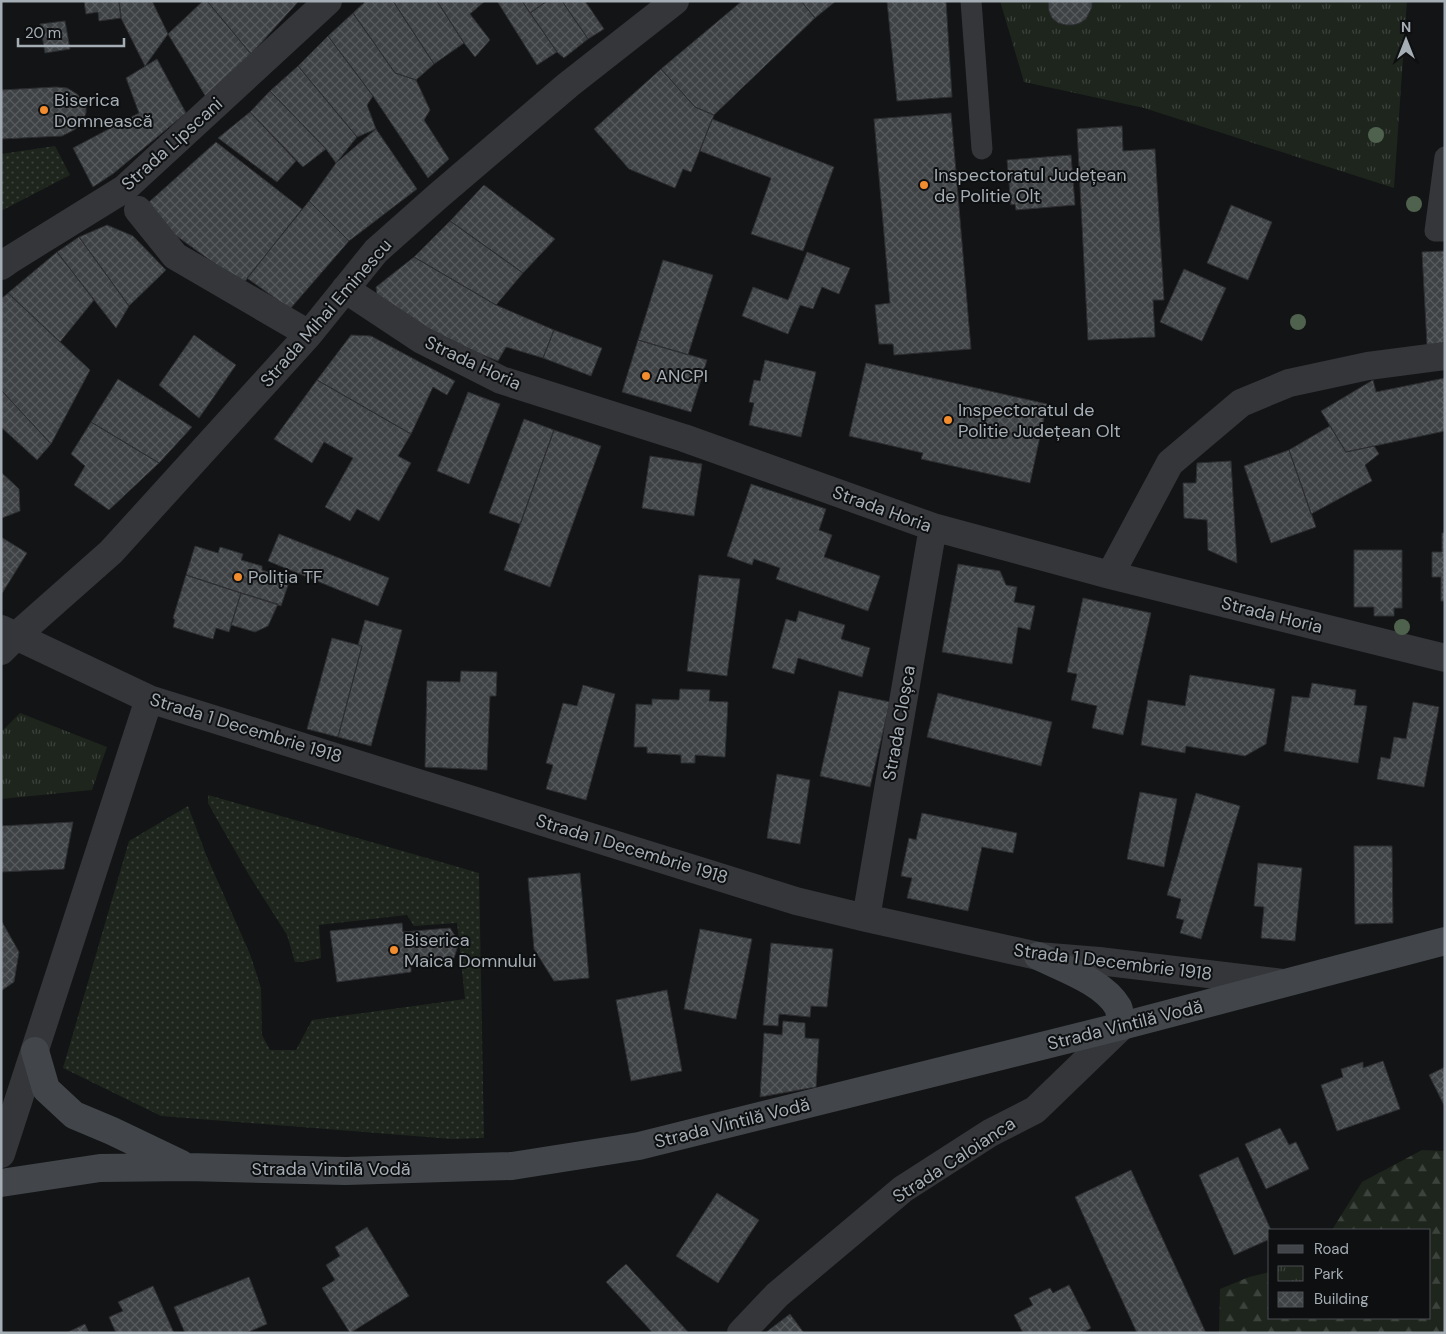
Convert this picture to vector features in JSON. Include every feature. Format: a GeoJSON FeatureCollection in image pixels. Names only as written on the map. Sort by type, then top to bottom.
{"type":"FeatureCollection","features":[{"type":"Feature","properties":{"kind":"main road","name":"Strada Vintilă Vodă"},"geometry":{"type":"LineString","coordinates":[[1,1183],[100,1168],[187,1167],[346,1171],[512,1166],[638,1146],[1122,1026],[1445,941]]}},
{"type":"Feature","properties":{"kind":"main road"},"geometry":{"type":"LineString","coordinates":[[1038,956],[1097,985],[1118,1008],[1122,1026]]}},
{"type":"Feature","properties":{"kind":"main road"},"geometry":{"type":"LineString","coordinates":[[35,1051],[46,1089],[74,1115],[187,1167]]}},
{"type":"Feature","properties":{"kind":"street","name":"Strada Lipscani"},"geometry":{"type":"LineString","coordinates":[[1,266],[11,259],[131,200],[328,1]]}},
{"type":"Feature","properties":{"kind":"street","name":"Strada Mihai Eminescu"},"geometry":{"type":"LineString","coordinates":[[6,638],[111,552],[309,334],[376,251],[568,85],[675,1]]}},
{"type":"Feature","properties":{"kind":"street"},"geometry":{"type":"LineString","coordinates":[[131,200],[175,256],[309,334]]}},
{"type":"Feature","properties":{"kind":"street","name":"Strada Horia"},"geometry":{"type":"LineString","coordinates":[[345,289],[422,340],[501,380],[684,438],[933,527],[1110,575],[1445,658]]}},
{"type":"Feature","properties":{"kind":"street"},"geometry":{"type":"LineString","coordinates":[[1110,575],[1170,463],[1241,403],[1289,383],[1368,366],[1445,356]]}},
{"type":"Feature","properties":{"kind":"street","name":"Strada Cloșca"},"geometry":{"type":"LineString","coordinates":[[866,918],[933,527]]}},
{"type":"Feature","properties":{"kind":"street","name":"Strada 1 Decembrie 1918"},"geometry":{"type":"LineString","coordinates":[[6,638],[149,699],[796,901],[1038,956],[1099,961],[1286,984]]}},
{"type":"Feature","properties":{"kind":"street"},"geometry":{"type":"LineString","coordinates":[[1,1154],[149,699]]}},
{"type":"Feature","properties":{"kind":"street","name":"Strada Caloianca"},"geometry":{"type":"LineString","coordinates":[[741,1333],[776,1295],[904,1189],[990,1134],[1035,1110],[1122,1026]]}},
{"type":"Feature","properties":{"kind":"lane"},"geometry":{"type":"LineString","coordinates":[[970,1],[982,149]]}},
{"type":"Feature","properties":{"kind":"lane"},"geometry":{"type":"LineString","coordinates":[[1445,157],[1435,231],[1445,231]]}},
{"type":"Feature","properties":{"kind":"green space"},"geometry":{"type":"Polygon","coordinates":[[[1000,1],[1407,1],[1394,188],[1144,108],[1024,82],[1000,1]]]}},
{"type":"Feature","properties":{"kind":"green space"},"geometry":{"type":"Polygon","coordinates":[[[55,146],[70,175],[1,211],[1,154],[55,146]]]}},
{"type":"Feature","properties":{"kind":"green space"},"geometry":{"type":"Polygon","coordinates":[[[20,713],[107,747],[92,790],[1,799],[1,732],[20,713]]]}},
{"type":"Feature","properties":{"kind":"green space"},"geometry":{"type":"Polygon","coordinates":[[[208,795],[479,873],[484,1138],[452,1139],[161,1116],[63,1068],[129,841],[188,806],[207,857],[250,954],[261,988],[262,1035],[270,1050],[296,1050],[312,1020],[465,999],[457,923],[414,926],[407,915],[319,925],[321,958],[295,962],[287,935],[218,821],[208,803],[208,795]]]}},
{"type":"Feature","properties":{"kind":"green space"},"geometry":{"type":"Polygon","coordinates":[[[1422,1150],[1445,1151],[1445,1333],[1219,1333],[1220,1289],[1249,1277],[1268,1272],[1268,1319],[1431,1319],[1431,1229],[1333,1229],[1362,1182],[1422,1150]]]}},
{"type":"Feature","properties":{"kind":"building"},"geometry":{"type":"Polygon","coordinates":[[[84,1],[119,1],[121,18],[99,21],[98,12],[86,14],[84,1]]]}},
{"type":"Feature","properties":{"kind":"building"},"geometry":{"type":"Polygon","coordinates":[[[119,1],[152,1],[168,34],[145,66],[121,18],[119,1]]]}},
{"type":"Feature","properties":{"kind":"building"},"geometry":{"type":"Polygon","coordinates":[[[203,1],[207,1],[251,54],[206,97],[168,34],[203,1]]]}},
{"type":"Feature","properties":{"kind":"building"},"geometry":{"type":"Polygon","coordinates":[[[207,1],[299,1],[251,54],[207,1]]]}},
{"type":"Feature","properties":{"kind":"building"},"geometry":{"type":"Polygon","coordinates":[[[366,1],[393,1],[434,64],[416,80],[395,73],[353,13],[366,1]]]}},
{"type":"Feature","properties":{"kind":"building"},"geometry":{"type":"Polygon","coordinates":[[[393,1],[437,1],[464,43],[434,64],[393,1]]]}},
{"type":"Feature","properties":{"kind":"building"},"geometry":{"type":"Polygon","coordinates":[[[437,1],[485,1],[470,14],[490,40],[475,57],[464,43],[437,1]]]}},
{"type":"Feature","properties":{"kind":"building"},"geometry":{"type":"Polygon","coordinates":[[[497,1],[522,1],[557,52],[537,65],[497,1]]]}},
{"type":"Feature","properties":{"kind":"building"},"geometry":{"type":"Polygon","coordinates":[[[522,1],[547,1],[530,13],[522,1]]]}},
{"type":"Feature","properties":{"kind":"building"},"geometry":{"type":"Polygon","coordinates":[[[547,1],[562,1],[588,39],[564,58],[557,52],[530,13],[547,1]]]}},
{"type":"Feature","properties":{"kind":"building"},"geometry":{"type":"Polygon","coordinates":[[[562,1],[585,1],[604,29],[588,39],[562,1]]]}},
{"type":"Feature","properties":{"kind":"building"},"geometry":{"type":"Polygon","coordinates":[[[742,1],[801,1],[815,18],[714,115],[695,107],[661,69],[742,1]]]}},
{"type":"Feature","properties":{"kind":"building"},"geometry":{"type":"Polygon","coordinates":[[[801,1],[836,1],[815,18],[801,1]]]}},
{"type":"Feature","properties":{"kind":"building"},"geometry":{"type":"Polygon","coordinates":[[[887,1],[946,1],[952,97],[897,101],[887,1]]]}},
{"type":"Feature","properties":{"kind":"building"},"geometry":{"type":"Polygon","coordinates":[[[1048,1],[1092,1],[1092,7],[1086,19],[1080,23],[1066,25],[1058,23],[1052,18],[1048,1]]]}},
{"type":"Feature","properties":{"kind":"building"},"geometry":{"type":"Polygon","coordinates":[[[353,13],[395,73],[416,80],[430,110],[424,120],[449,159],[428,178],[373,96],[328,36],[353,13]]]}},
{"type":"Feature","properties":{"kind":"building"},"geometry":{"type":"Polygon","coordinates":[[[65,21],[70,49],[45,53],[40,24],[65,21]]]}},
{"type":"Feature","properties":{"kind":"building"},"geometry":{"type":"Polygon","coordinates":[[[328,36],[373,96],[367,105],[376,129],[357,137],[298,66],[328,36]]]}},
{"type":"Feature","properties":{"kind":"building"},"geometry":{"type":"Polygon","coordinates":[[[157,59],[186,113],[114,173],[93,187],[73,148],[139,113],[126,78],[157,59]]]}},
{"type":"Feature","properties":{"kind":"building"},"geometry":{"type":"Polygon","coordinates":[[[298,66],[357,137],[336,163],[326,149],[270,91],[298,66]]]}},
{"type":"Feature","properties":{"kind":"building"},"geometry":{"type":"Polygon","coordinates":[[[661,69],[695,107],[714,115],[691,172],[683,169],[675,188],[629,169],[594,129],[661,69]]]}},
{"type":"Feature","properties":{"kind":"building","name":"Biserica Domnească"},"geometry":{"type":"Polygon","coordinates":[[[67,88],[83,100],[86,113],[82,123],[74,130],[62,136],[1,139],[1,90],[67,88]]]}},
{"type":"Feature","properties":{"kind":"building"},"geometry":{"type":"Polygon","coordinates":[[[270,91],[326,149],[303,167],[250,112],[270,91]]]}},
{"type":"Feature","properties":{"kind":"building"},"geometry":{"type":"Polygon","coordinates":[[[250,112],[296,161],[277,182],[218,138],[250,112]]]}},
{"type":"Feature","properties":{"kind":"building"},"geometry":{"type":"Polygon","coordinates":[[[951,113],[971,349],[894,355],[893,344],[879,344],[875,305],[890,303],[874,119],[951,113]]]}},
{"type":"Feature","properties":{"kind":"building"},"geometry":{"type":"Polygon","coordinates":[[[712,119],[834,167],[803,251],[751,234],[771,178],[700,151],[712,119]]]}},
{"type":"Feature","properties":{"kind":"building"},"geometry":{"type":"Polygon","coordinates":[[[1122,126],[1123,151],[1155,149],[1164,300],[1153,300],[1155,337],[1088,340],[1077,129],[1122,126]]]}},
{"type":"Feature","properties":{"kind":"building"},"geometry":{"type":"Polygon","coordinates":[[[376,129],[417,189],[349,241],[309,201],[336,163],[376,129]]]}},
{"type":"Feature","properties":{"kind":"building"},"geometry":{"type":"Polygon","coordinates":[[[216,142],[302,209],[243,284],[153,219],[149,202],[216,142]]]}},
{"type":"Feature","properties":{"kind":"building"},"geometry":{"type":"Polygon","coordinates":[[[1071,155],[1075,205],[1016,210],[1015,204],[1011,205],[1007,160],[1071,155]]]}},
{"type":"Feature","properties":{"kind":"building"},"geometry":{"type":"Polygon","coordinates":[[[484,185],[555,239],[523,273],[450,221],[484,185]]]}},
{"type":"Feature","properties":{"kind":"building"},"geometry":{"type":"Polygon","coordinates":[[[309,201],[349,241],[290,309],[247,278],[309,201]]]}},
{"type":"Feature","properties":{"kind":"building"},"geometry":{"type":"Polygon","coordinates":[[[1231,205],[1272,222],[1248,280],[1207,263],[1231,205]]]}},
{"type":"Feature","properties":{"kind":"building"},"geometry":{"type":"Polygon","coordinates":[[[450,221],[523,273],[496,305],[414,257],[450,221]]]}},
{"type":"Feature","properties":{"kind":"building"},"geometry":{"type":"Polygon","coordinates":[[[107,225],[133,236],[166,270],[129,306],[79,237],[107,225]]]}},
{"type":"Feature","properties":{"kind":"building"},"geometry":{"type":"Polygon","coordinates":[[[79,237],[129,306],[116,328],[57,252],[79,237]]]}},
{"type":"Feature","properties":{"kind":"building"},"geometry":{"type":"Polygon","coordinates":[[[1445,251],[1445,345],[1427,345],[1422,252],[1445,251]]]}},
{"type":"Feature","properties":{"kind":"building"},"geometry":{"type":"Polygon","coordinates":[[[57,252],[94,300],[60,342],[8,293],[57,252]]]}},
{"type":"Feature","properties":{"kind":"building"},"geometry":{"type":"Polygon","coordinates":[[[807,252],[850,268],[839,294],[822,287],[813,309],[800,305],[788,334],[742,316],[753,287],[788,300],[807,252]]]}},
{"type":"Feature","properties":{"kind":"building"},"geometry":{"type":"Polygon","coordinates":[[[414,257],[496,305],[554,330],[543,358],[506,347],[498,361],[378,304],[376,287],[414,257]]]}},
{"type":"Feature","properties":{"kind":"building"},"geometry":{"type":"Polygon","coordinates":[[[663,260],[713,275],[688,355],[638,340],[663,260]]]}},
{"type":"Feature","properties":{"kind":"building"},"geometry":{"type":"Polygon","coordinates":[[[1184,269],[1226,288],[1202,341],[1160,322],[1184,269]]]}},
{"type":"Feature","properties":{"kind":"building"},"geometry":{"type":"Polygon","coordinates":[[[8,293],[90,370],[51,444],[1,390],[1,299],[8,293]]]}},
{"type":"Feature","properties":{"kind":"building"},"geometry":{"type":"Polygon","coordinates":[[[554,330],[602,348],[591,376],[543,358],[554,330]]]}},
{"type":"Feature","properties":{"kind":"building"},"geometry":{"type":"Polygon","coordinates":[[[194,335],[236,365],[199,418],[159,385],[194,335]]]}},
{"type":"Feature","properties":{"kind":"building"},"geometry":{"type":"Polygon","coordinates":[[[351,335],[371,336],[455,381],[447,395],[433,387],[411,434],[317,380],[351,335]]]}},
{"type":"Feature","properties":{"kind":"building"},"geometry":{"type":"Polygon","coordinates":[[[638,340],[707,360],[691,412],[622,392],[638,340]]]}},
{"type":"Feature","properties":{"kind":"building"},"geometry":{"type":"Polygon","coordinates":[[[765,360],[816,372],[801,437],[749,425],[754,403],[749,402],[754,380],[760,381],[765,360]]]}},
{"type":"Feature","properties":{"kind":"building","name":"Inspectoratul de Politie Județean Olt"},"geometry":{"type":"Polygon","coordinates":[[[866,363],[1047,404],[1030,483],[921,459],[923,453],[849,436],[866,363]]]}},
{"type":"Feature","properties":{"kind":"building"},"geometry":{"type":"Polygon","coordinates":[[[1445,378],[1445,431],[1346,452],[1321,411],[1373,380],[1376,392],[1445,378]]]}},
{"type":"Feature","properties":{"kind":"building"},"geometry":{"type":"Polygon","coordinates":[[[118,379],[192,427],[159,463],[91,422],[118,379]]]}},
{"type":"Feature","properties":{"kind":"building"},"geometry":{"type":"Polygon","coordinates":[[[317,380],[411,434],[398,456],[411,463],[379,521],[357,509],[350,521],[325,507],[353,458],[324,442],[312,463],[274,439],[317,380]]]}},
{"type":"Feature","properties":{"kind":"building"},"geometry":{"type":"Polygon","coordinates":[[[1,390],[51,444],[37,460],[1,427],[1,390]]]}},
{"type":"Feature","properties":{"kind":"building"},"geometry":{"type":"Polygon","coordinates":[[[468,392],[500,404],[469,484],[437,471],[468,392]]]}},
{"type":"Feature","properties":{"kind":"building"},"geometry":{"type":"Polygon","coordinates":[[[524,419],[554,430],[520,524],[489,513],[524,419]]]}},
{"type":"Feature","properties":{"kind":"building"},"geometry":{"type":"Polygon","coordinates":[[[91,422],[159,463],[109,510],[74,485],[85,466],[71,454],[91,422]]]}},
{"type":"Feature","properties":{"kind":"building"},"geometry":{"type":"Polygon","coordinates":[[[1330,426],[1346,452],[1374,446],[1379,454],[1365,465],[1372,481],[1311,514],[1289,450],[1330,426]]]}},
{"type":"Feature","properties":{"kind":"building"},"geometry":{"type":"Polygon","coordinates":[[[554,430],[601,446],[550,587],[504,570],[554,430]]]}},
{"type":"Feature","properties":{"kind":"building"},"geometry":{"type":"Polygon","coordinates":[[[1289,450],[1316,527],[1271,543],[1244,466],[1289,450]]]}},
{"type":"Feature","properties":{"kind":"building"},"geometry":{"type":"Polygon","coordinates":[[[650,456],[702,464],[694,516],[642,508],[650,456]]]}},
{"type":"Feature","properties":{"kind":"building"},"geometry":{"type":"Polygon","coordinates":[[[1231,461],[1237,563],[1208,550],[1207,520],[1184,518],[1183,483],[1196,483],[1197,463],[1231,461]]]}},
{"type":"Feature","properties":{"kind":"building"},"geometry":{"type":"Polygon","coordinates":[[[1,472],[19,489],[20,511],[2,518],[1,472]]]}},
{"type":"Feature","properties":{"kind":"building"},"geometry":{"type":"Polygon","coordinates":[[[751,484],[826,509],[819,530],[832,535],[824,557],[880,576],[868,611],[776,579],[780,568],[754,559],[752,565],[727,556],[751,484]]]}},
{"type":"Feature","properties":{"kind":"building"},"geometry":{"type":"Polygon","coordinates":[[[1442,533],[1445,533],[1445,601],[1441,601],[1441,577],[1432,577],[1432,552],[1442,552],[1442,533]]]}},
{"type":"Feature","properties":{"kind":"building"},"geometry":{"type":"Polygon","coordinates":[[[279,534],[389,578],[378,606],[268,561],[279,534]]]}},
{"type":"Feature","properties":{"kind":"building"},"geometry":{"type":"Polygon","coordinates":[[[1,537],[27,553],[1,595],[1,537]]]}},
{"type":"Feature","properties":{"kind":"building","name":"Poliția TF"},"geometry":{"type":"Polygon","coordinates":[[[195,546],[218,553],[220,547],[243,554],[241,560],[262,566],[262,570],[290,579],[281,606],[186,575],[195,546]]]}},
{"type":"Feature","properties":{"kind":"building"},"geometry":{"type":"Polygon","coordinates":[[[1354,550],[1402,550],[1402,608],[1394,608],[1394,616],[1374,616],[1374,607],[1354,607],[1354,550]]]}},
{"type":"Feature","properties":{"kind":"building"},"geometry":{"type":"Polygon","coordinates":[[[958,564],[1000,571],[1006,585],[1017,587],[1014,602],[1035,606],[1030,630],[1018,627],[1012,664],[942,652],[958,564]]]}},
{"type":"Feature","properties":{"kind":"building"},"geometry":{"type":"Polygon","coordinates":[[[186,575],[241,593],[229,632],[216,628],[213,639],[173,627],[175,620],[173,618],[186,575]]]}},
{"type":"Feature","properties":{"kind":"building"},"geometry":{"type":"Polygon","coordinates":[[[699,575],[740,579],[727,676],[687,671],[699,575]]]}},
{"type":"Feature","properties":{"kind":"building"},"geometry":{"type":"Polygon","coordinates":[[[241,593],[278,604],[268,626],[255,632],[231,625],[241,593]]]}},
{"type":"Feature","properties":{"kind":"building"},"geometry":{"type":"Polygon","coordinates":[[[1083,598],[1151,613],[1123,735],[1092,728],[1097,706],[1071,700],[1077,674],[1067,672],[1083,598]]]}},
{"type":"Feature","properties":{"kind":"building"},"geometry":{"type":"Polygon","coordinates":[[[799,611],[845,625],[841,639],[870,648],[862,677],[798,658],[794,674],[772,668],[786,619],[796,622],[799,611]]]}},
{"type":"Feature","properties":{"kind":"building"},"geometry":{"type":"Polygon","coordinates":[[[365,620],[402,630],[371,746],[338,737],[362,646],[358,645],[365,620]]]}},
{"type":"Feature","properties":{"kind":"building"},"geometry":{"type":"Polygon","coordinates":[[[332,638],[362,646],[338,737],[307,729],[332,638]]]}},
{"type":"Feature","properties":{"kind":"building"},"geometry":{"type":"Polygon","coordinates":[[[461,671],[497,672],[496,696],[490,696],[487,770],[425,767],[427,681],[460,682],[461,671]]]}},
{"type":"Feature","properties":{"kind":"building"},"geometry":{"type":"Polygon","coordinates":[[[1190,675],[1275,689],[1266,744],[1245,756],[1186,746],[1185,753],[1141,745],[1148,700],[1185,706],[1190,675]]]}},
{"type":"Feature","properties":{"kind":"building"},"geometry":{"type":"Polygon","coordinates":[[[1312,683],[1356,690],[1354,705],[1367,706],[1358,763],[1284,751],[1292,696],[1309,698],[1312,683]]]}},
{"type":"Feature","properties":{"kind":"building"},"geometry":{"type":"Polygon","coordinates":[[[583,685],[615,694],[586,800],[546,789],[553,765],[546,763],[563,703],[577,706],[583,685]]]}},
{"type":"Feature","properties":{"kind":"building"},"geometry":{"type":"Polygon","coordinates":[[[680,689],[710,690],[709,701],[728,702],[725,757],[695,755],[695,763],[681,763],[681,755],[647,753],[647,747],[634,747],[636,704],[652,705],[652,699],[679,700],[680,689]]]}},
{"type":"Feature","properties":{"kind":"building"},"geometry":{"type":"Polygon","coordinates":[[[839,691],[890,702],[870,787],[820,776],[839,691]]]}},
{"type":"Feature","properties":{"kind":"building"},"geometry":{"type":"Polygon","coordinates":[[[938,693],[1052,722],[1041,766],[927,737],[938,693]]]}},
{"type":"Feature","properties":{"kind":"building"},"geometry":{"type":"Polygon","coordinates":[[[1413,702],[1439,707],[1424,787],[1377,779],[1381,757],[1390,759],[1394,737],[1406,739],[1413,702]]]}},
{"type":"Feature","properties":{"kind":"building"},"geometry":{"type":"Polygon","coordinates":[[[777,774],[810,780],[800,844],[767,838],[777,774]]]}},
{"type":"Feature","properties":{"kind":"building"},"geometry":{"type":"Polygon","coordinates":[[[1140,792],[1177,799],[1164,867],[1127,859],[1140,792]]]}},
{"type":"Feature","properties":{"kind":"building"},"geometry":{"type":"Polygon","coordinates":[[[1196,793],[1240,806],[1201,939],[1180,933],[1184,920],[1176,918],[1181,899],[1167,895],[1196,793]]]}},
{"type":"Feature","properties":{"kind":"building"},"geometry":{"type":"Polygon","coordinates":[[[922,813],[1017,833],[1013,853],[982,847],[968,911],[907,898],[912,878],[901,876],[909,838],[916,840],[922,813]]]}},
{"type":"Feature","properties":{"kind":"building"},"geometry":{"type":"Polygon","coordinates":[[[73,822],[64,869],[1,872],[1,826],[73,822]]]}},
{"type":"Feature","properties":{"kind":"building"},"geometry":{"type":"Polygon","coordinates":[[[1354,846],[1392,846],[1393,923],[1355,924],[1354,846]]]}},
{"type":"Feature","properties":{"kind":"building"},"geometry":{"type":"Polygon","coordinates":[[[1258,863],[1302,868],[1295,941],[1261,938],[1264,907],[1254,906],[1258,863]]]}},
{"type":"Feature","properties":{"kind":"building"},"geometry":{"type":"Polygon","coordinates":[[[580,873],[589,978],[554,981],[534,949],[528,878],[580,873]]]}},
{"type":"Feature","properties":{"kind":"building"},"geometry":{"type":"Polygon","coordinates":[[[1,920],[19,952],[14,982],[1,991],[1,920]]]}},
{"type":"Feature","properties":{"kind":"building","name":"Biserica Maica Domnului"},"geometry":{"type":"Polygon","coordinates":[[[402,923],[403,932],[450,928],[459,942],[454,958],[411,962],[411,972],[337,982],[330,931],[402,923]]]}},
{"type":"Feature","properties":{"kind":"building"},"geometry":{"type":"Polygon","coordinates":[[[700,929],[752,939],[736,1019],[684,1009],[700,929]]]}},
{"type":"Feature","properties":{"kind":"building"},"geometry":{"type":"Polygon","coordinates":[[[771,943],[833,949],[827,1007],[811,1006],[810,1017],[779,1014],[778,1026],[763,1025],[771,943]]]}},
{"type":"Feature","properties":{"kind":"building"},"geometry":{"type":"Polygon","coordinates":[[[667,990],[682,1071],[631,1081],[616,1000],[667,990]]]}},
{"type":"Feature","properties":{"kind":"building"},"geometry":{"type":"Polygon","coordinates":[[[783,1021],[805,1023],[805,1038],[819,1039],[816,1087],[760,1097],[764,1033],[782,1035],[783,1021]]]}},
{"type":"Feature","properties":{"kind":"building"},"geometry":{"type":"Polygon","coordinates":[[[1383,1061],[1400,1109],[1337,1131],[1321,1085],[1343,1077],[1341,1069],[1363,1062],[1363,1068],[1383,1061]]]}},
{"type":"Feature","properties":{"kind":"building"},"geometry":{"type":"Polygon","coordinates":[[[1445,1067],[1445,1107],[1429,1075],[1445,1067]]]}},
{"type":"Feature","properties":{"kind":"building"},"geometry":{"type":"Polygon","coordinates":[[[1280,1128],[1289,1145],[1296,1142],[1309,1169],[1266,1189],[1245,1144],[1280,1128]]]}},
{"type":"Feature","properties":{"kind":"building"},"geometry":{"type":"Polygon","coordinates":[[[1238,1157],[1271,1229],[1268,1229],[1268,1240],[1234,1255],[1199,1175],[1238,1157]]]}},
{"type":"Feature","properties":{"kind":"building"},"geometry":{"type":"Polygon","coordinates":[[[1131,1170],[1206,1333],[1137,1333],[1075,1197],[1131,1170]]]}},
{"type":"Feature","properties":{"kind":"building"},"geometry":{"type":"Polygon","coordinates":[[[717,1193],[759,1220],[718,1283],[676,1256],[717,1193]]]}},
{"type":"Feature","properties":{"kind":"building"},"geometry":{"type":"Polygon","coordinates":[[[367,1227],[409,1296],[350,1333],[322,1288],[335,1280],[326,1265],[340,1256],[335,1247],[367,1227]]]}},
{"type":"Feature","properties":{"kind":"building"},"geometry":{"type":"Polygon","coordinates":[[[626,1264],[689,1333],[653,1333],[606,1282],[626,1264]]]}},
{"type":"Feature","properties":{"kind":"building"},"geometry":{"type":"Polygon","coordinates":[[[249,1277],[267,1324],[246,1333],[185,1333],[174,1307],[249,1277]]]}},
{"type":"Feature","properties":{"kind":"building"},"geometry":{"type":"Polygon","coordinates":[[[1069,1285],[1091,1328],[1082,1333],[1023,1333],[1014,1315],[1033,1305],[1029,1298],[1050,1288],[1053,1293],[1069,1285]]]}},
{"type":"Feature","properties":{"kind":"building"},"geometry":{"type":"Polygon","coordinates":[[[153,1286],[174,1333],[116,1333],[109,1317],[123,1311],[118,1302],[153,1286]]]}},
{"type":"Feature","properties":{"kind":"building"},"geometry":{"type":"Polygon","coordinates":[[[790,1314],[804,1333],[765,1333],[790,1314]]]}},
{"type":"Feature","properties":{"kind":"building"},"geometry":{"type":"Polygon","coordinates":[[[85,1324],[89,1333],[66,1333],[85,1324]]]}},
{"type":"Feature","properties":{"kind":"place","name":"Biserica Domnească"},"geometry":{"type":"Point","coordinates":[44,110]}},
{"type":"Feature","properties":{"kind":"place","name":"Inspectoratul Județean de Politie Olt"},"geometry":{"type":"Point","coordinates":[924,185]}},
{"type":"Feature","properties":{"kind":"place","name":"ANCPI"},"geometry":{"type":"Point","coordinates":[646,376]}},
{"type":"Feature","properties":{"kind":"place","name":"Inspectoratul de Politie Județean Olt"},"geometry":{"type":"Point","coordinates":[948,420]}},
{"type":"Feature","properties":{"kind":"place","name":"Poliția TF"},"geometry":{"type":"Point","coordinates":[238,577]}},
{"type":"Feature","properties":{"kind":"place","name":"Biserica Maica Domnului"},"geometry":{"type":"Point","coordinates":[394,950]}}]}
